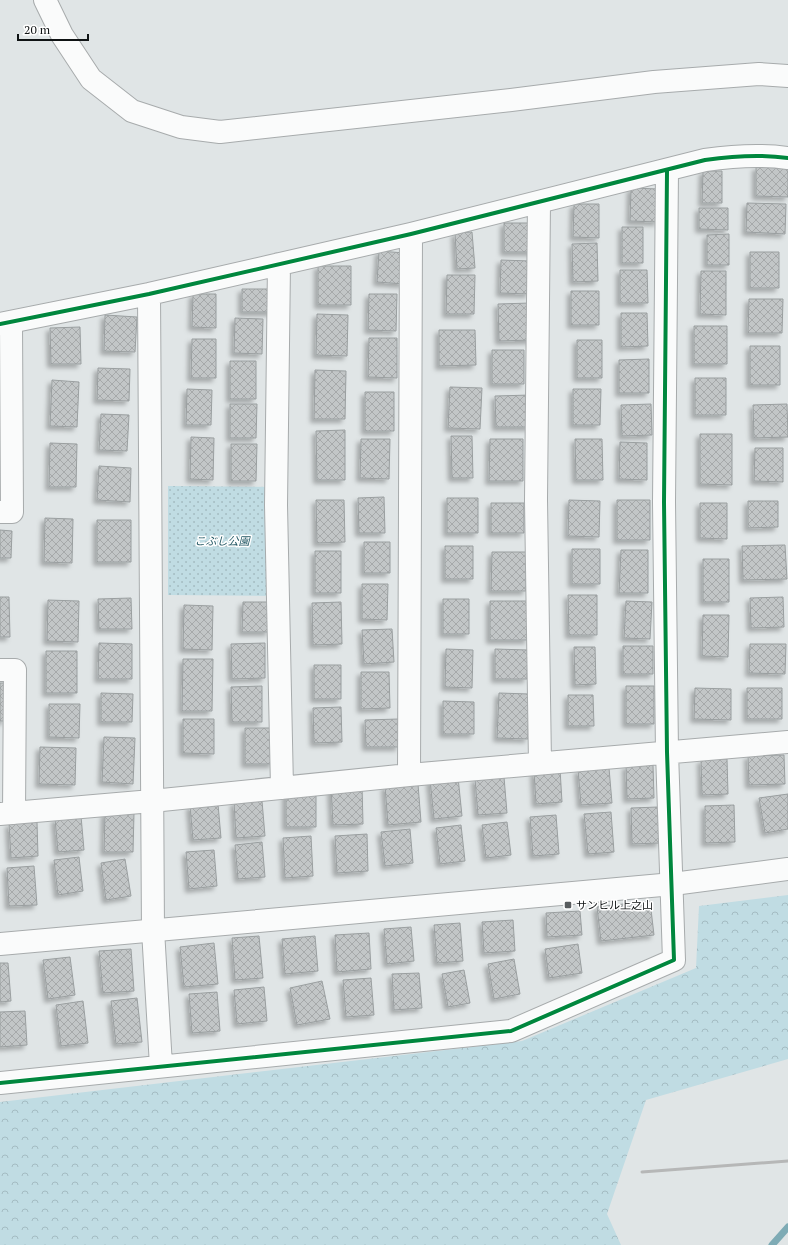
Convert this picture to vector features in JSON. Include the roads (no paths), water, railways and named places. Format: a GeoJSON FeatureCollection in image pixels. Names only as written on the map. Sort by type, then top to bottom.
{"type":"FeatureCollection","features":[{"type":"Feature","properties":{"kind":"street"},"geometry":{"type":"LineString","coordinates":[[46,0],[62,35],[91,79],[132,111],[180,127],[220,132],[654,82],[760,74],[788,76]]}},
{"type":"Feature","properties":{"kind":"street"},"geometry":{"type":"LineString","coordinates":[[0,512],[12,512],[6,323],[149,294],[411,234],[726,157],[765,154],[788,158]]}},
{"type":"Feature","properties":{"kind":"street"},"geometry":{"type":"LineString","coordinates":[[0,1083],[511,1031],[674,960],[673,884],[667,752],[664,494],[667,171]]}},
{"type":"Feature","properties":{"kind":"street"},"geometry":{"type":"LineString","coordinates":[[539,203],[536,500],[540,763]]}},
{"type":"Feature","properties":{"kind":"street"},"geometry":{"type":"LineString","coordinates":[[409,776],[411,234]]}},
{"type":"Feature","properties":{"kind":"street"},"geometry":{"type":"LineString","coordinates":[[279,264],[276,505],[282,788]]}},
{"type":"Feature","properties":{"kind":"street"},"geometry":{"type":"LineString","coordinates":[[149,294],[153,930],[161,1066]]}},
{"type":"Feature","properties":{"kind":"street"},"geometry":{"type":"LineString","coordinates":[[0,670],[15,670],[7,813],[152,802],[540,763],[788,742]]}},
{"type":"Feature","properties":{"kind":"street"},"geometry":{"type":"LineString","coordinates":[[0,944],[673,884],[788,869]]}},
{"type":"Feature","properties":{"kind":"waterway"},"geometry":{"type":"LineString","coordinates":[[772,1245],[788,1227]]}},
{"type":"Feature","properties":{"kind":"railway"},"geometry":{"type":"LineString","coordinates":[[642,1172],[788,1161]]}},
{"type":"Feature","properties":{"kind":"place","name":"サンヒル上之山"},"geometry":{"type":"Point","coordinates":[568,905]}},
{"type":"Feature","properties":{"kind":"park label","name":"こぶし公園"},"geometry":{"type":"Point","coordinates":[222,541]}}]}
